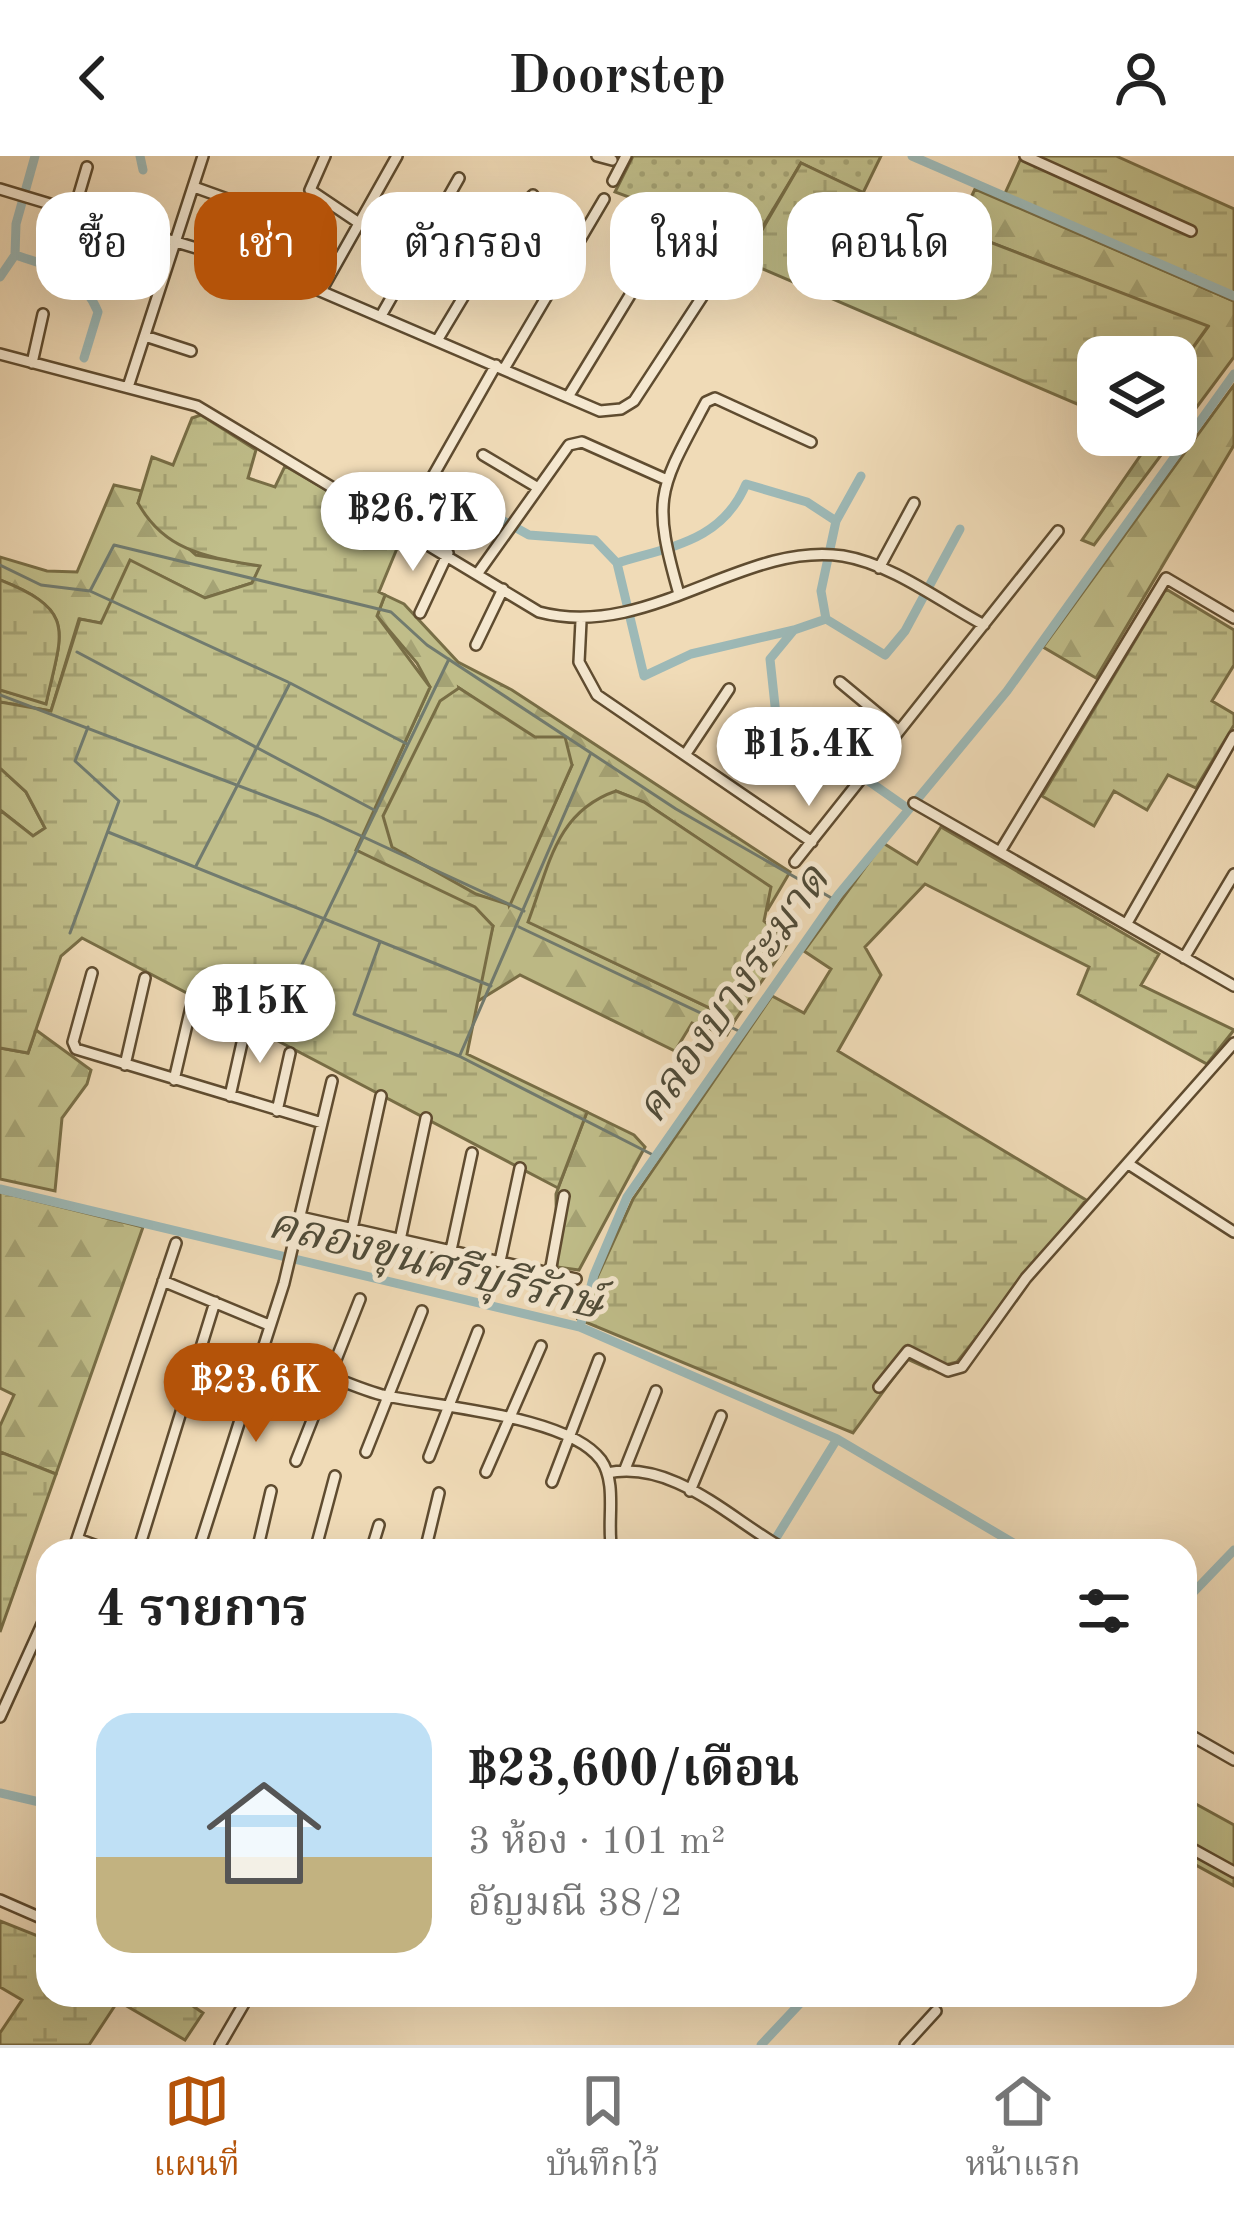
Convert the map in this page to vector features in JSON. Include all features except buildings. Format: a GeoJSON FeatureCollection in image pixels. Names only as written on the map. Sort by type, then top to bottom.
{"type":"FeatureCollection","features":[{"type":"Feature","properties":{"kind":"street"},"geometry":{"type":"LineString","coordinates":[[128,387],[203,156]]}},
{"type":"Feature","properties":{"kind":"street"},"geometry":{"type":"LineString","coordinates":[[325,156],[310,190],[356,221]]}},
{"type":"Feature","properties":{"kind":"street"},"geometry":{"type":"LineString","coordinates":[[337,259],[397,156]]}},
{"type":"Feature","properties":{"kind":"street"},"geometry":{"type":"LineString","coordinates":[[597,156],[612,160]]}},
{"type":"Feature","properties":{"kind":"street"},"geometry":{"type":"LineString","coordinates":[[613,182],[626,156]]}},
{"type":"Feature","properties":{"kind":"street"},"geometry":{"type":"LineString","coordinates":[[1025,156],[1191,231]]}},
{"type":"Feature","properties":{"kind":"street"},"geometry":{"type":"LineString","coordinates":[[80,192],[87,167]]}},
{"type":"Feature","properties":{"kind":"street"},"geometry":{"type":"LineString","coordinates":[[382,314],[459,178]]}},
{"type":"Feature","properties":{"kind":"street"},"geometry":{"type":"LineString","coordinates":[[194,187],[208,192]]}},
{"type":"Feature","properties":{"kind":"street"},"geometry":{"type":"LineString","coordinates":[[0,189],[36,199]]}},
{"type":"Feature","properties":{"kind":"street"},"geometry":{"type":"LineString","coordinates":[[404,526],[604,199]]}},
{"type":"Feature","properties":{"kind":"street"},"geometry":{"type":"LineString","coordinates":[[170,242],[194,249]]}},
{"type":"Feature","properties":{"kind":"street"},"geometry":{"type":"LineString","coordinates":[[337,297],[600,411],[621,409],[634,401],[700,300]]}},
{"type":"Feature","properties":{"kind":"street"},"geometry":{"type":"LineString","coordinates":[[438,340],[461,300]]}},
{"type":"Feature","properties":{"kind":"street"},"geometry":{"type":"LineString","coordinates":[[568,397],[627,300]]}},
{"type":"Feature","properties":{"kind":"street"},"geometry":{"type":"LineString","coordinates":[[32,363],[43,314]]}},
{"type":"Feature","properties":{"kind":"street"},"geometry":{"type":"LineString","coordinates":[[145,336],[191,351]]}},
{"type":"Feature","properties":{"kind":"street"},"geometry":{"type":"LineString","coordinates":[[0,354],[179,399],[226,420],[539,612],[581,621],[616,618],[679,594],[811,556],[843,556],[879,568],[984,625]]}},
{"type":"Feature","properties":{"kind":"street"},"geometry":{"type":"LineString","coordinates":[[679,594],[662,533],[665,479],[710,398],[811,442]]}},
{"type":"Feature","properties":{"kind":"street"},"geometry":{"type":"LineString","coordinates":[[478,573],[557,455],[582,442],[665,479]]}},
{"type":"Feature","properties":{"kind":"street"},"geometry":{"type":"LineString","coordinates":[[483,454],[535,486]]}},
{"type":"Feature","properties":{"kind":"street"},"geometry":{"type":"LineString","coordinates":[[879,568],[914,503]]}},
{"type":"Feature","properties":{"kind":"street"},"geometry":{"type":"LineString","coordinates":[[795,862],[1058,531]]}},
{"type":"Feature","properties":{"kind":"street"},"geometry":{"type":"LineString","coordinates":[[420,613],[448,553]]}},
{"type":"Feature","properties":{"kind":"street"},"geometry":{"type":"LineString","coordinates":[[1000,850],[1166,578],[1230,615],[1234,598]]}},
{"type":"Feature","properties":{"kind":"street"},"geometry":{"type":"LineString","coordinates":[[476,645],[503,589]]}},
{"type":"Feature","properties":{"kind":"street"},"geometry":{"type":"LineString","coordinates":[[581,621],[579,662],[597,694],[812,842]]}},
{"type":"Feature","properties":{"kind":"street"},"geometry":{"type":"LineString","coordinates":[[840,682],[899,731]]}},
{"type":"Feature","properties":{"kind":"street"},"geometry":{"type":"LineString","coordinates":[[685,755],[729,689]]}},
{"type":"Feature","properties":{"kind":"street"},"geometry":{"type":"LineString","coordinates":[[1126,923],[1234,736]]}},
{"type":"Feature","properties":{"kind":"street"},"geometry":{"type":"LineString","coordinates":[[914,803],[1234,986]]}},
{"type":"Feature","properties":{"kind":"street"},"geometry":{"type":"LineString","coordinates":[[1184,958],[1234,874]]}},
{"type":"Feature","properties":{"kind":"street"},"geometry":{"type":"LineString","coordinates":[[92,973],[74,1042],[82,1052],[322,1124]]}},
{"type":"Feature","properties":{"kind":"street"},"geometry":{"type":"LineString","coordinates":[[125,1065],[145,978]]}},
{"type":"Feature","properties":{"kind":"street"},"geometry":{"type":"LineString","coordinates":[[174,1080],[192,1003]]}},
{"type":"Feature","properties":{"kind":"street"},"geometry":{"type":"LineString","coordinates":[[230,1096],[246,1025]]}},
{"type":"Feature","properties":{"kind":"street"},"geometry":{"type":"LineString","coordinates":[[879,1387],[908,1351],[947,1371],[962,1367],[1026,1278],[1234,1043]]}},
{"type":"Feature","properties":{"kind":"street"},"geometry":{"type":"LineString","coordinates":[[277,1111],[290,1054]]}},
{"type":"Feature","properties":{"kind":"street"},"geometry":{"type":"LineString","coordinates":[[202,1539],[284,1283],[332,1081]]}},
{"type":"Feature","properties":{"kind":"street"},"geometry":{"type":"LineString","coordinates":[[352,1229],[381,1096]]}},
{"type":"Feature","properties":{"kind":"street"},"geometry":{"type":"LineString","coordinates":[[400,1240],[426,1118]]}},
{"type":"Feature","properties":{"kind":"street"},"geometry":{"type":"LineString","coordinates":[[451,1250],[472,1153]]}},
{"type":"Feature","properties":{"kind":"street"},"geometry":{"type":"LineString","coordinates":[[1130,1165],[1234,1232]]}},
{"type":"Feature","properties":{"kind":"street"},"geometry":{"type":"LineString","coordinates":[[500,1262],[520,1168]]}},
{"type":"Feature","properties":{"kind":"street"},"geometry":{"type":"LineString","coordinates":[[550,1272],[564,1196]]}},
{"type":"Feature","properties":{"kind":"street"},"geometry":{"type":"LineString","coordinates":[[299,1222],[352,1229],[576,1279]]}},
{"type":"Feature","properties":{"kind":"street"},"geometry":{"type":"LineString","coordinates":[[78,1539],[176,1243]]}},
{"type":"Feature","properties":{"kind":"street"},"geometry":{"type":"LineString","coordinates":[[163,1281],[269,1325]]}},
{"type":"Feature","properties":{"kind":"street"},"geometry":{"type":"LineString","coordinates":[[296,1461],[360,1299]]}},
{"type":"Feature","properties":{"kind":"street"},"geometry":{"type":"LineString","coordinates":[[142,1539],[215,1302]]}},
{"type":"Feature","properties":{"kind":"street"},"geometry":{"type":"LineString","coordinates":[[366,1452],[422,1311]]}},
{"type":"Feature","properties":{"kind":"street"},"geometry":{"type":"LineString","coordinates":[[429,1457],[478,1331]]}},
{"type":"Feature","properties":{"kind":"street"},"geometry":{"type":"LineString","coordinates":[[486,1472],[541,1346]]}},
{"type":"Feature","properties":{"kind":"street"},"geometry":{"type":"LineString","coordinates":[[552,1482],[599,1359]]}},
{"type":"Feature","properties":{"kind":"street"},"geometry":{"type":"LineString","coordinates":[[330,1376],[388,1396],[510,1418],[568,1439],[599,1457],[607,1473],[611,1539]]}},
{"type":"Feature","properties":{"kind":"street"},"geometry":{"type":"LineString","coordinates":[[625,1469],[656,1391]]}},
{"type":"Feature","properties":{"kind":"street"},"geometry":{"type":"LineString","coordinates":[[690,1491],[721,1416]]}},
{"type":"Feature","properties":{"kind":"street"},"geometry":{"type":"LineString","coordinates":[[607,1473],[646,1470],[768,1539]]}},
{"type":"Feature","properties":{"kind":"street"},"geometry":{"type":"LineString","coordinates":[[318,1539],[335,1476]]}},
{"type":"Feature","properties":{"kind":"street"},"geometry":{"type":"LineString","coordinates":[[259,1539],[271,1490]]}},
{"type":"Feature","properties":{"kind":"street"},"geometry":{"type":"LineString","coordinates":[[428,1539],[439,1493]]}},
{"type":"Feature","properties":{"kind":"street"},"geometry":{"type":"LineString","coordinates":[[375,1539],[379,1525]]}},
{"type":"Feature","properties":{"kind":"street"},"geometry":{"type":"LineString","coordinates":[[0,1717],[36,1638]]}},
{"type":"Feature","properties":{"kind":"street"},"geometry":{"type":"LineString","coordinates":[[1197,1739],[1234,1760]]}},
{"type":"Feature","properties":{"kind":"street"},"geometry":{"type":"LineString","coordinates":[[1197,1852],[1234,1872]]}},
{"type":"Feature","properties":{"kind":"street"},"geometry":{"type":"LineString","coordinates":[[0,1900],[36,1916]]}},
{"type":"Feature","properties":{"kind":"street"},"geometry":{"type":"LineString","coordinates":[[220,2045],[243,2007]]}},
{"type":"Feature","properties":{"kind":"street"},"geometry":{"type":"LineString","coordinates":[[905,2045],[936,2012]]}},
{"type":"Feature","properties":{"kind":"green space"},"geometry":{"type":"Polygon","coordinates":[[[633,156],[881,156],[863,192],[801,163],[763,226],[763,192],[615,192],[633,156]]]}},
{"type":"Feature","properties":{"kind":"green space"},"geometry":{"type":"Polygon","coordinates":[[[1022,156],[1116,156],[1234,209],[1234,301],[1002,200],[1022,156]]]}},
{"type":"Feature","properties":{"kind":"green space"},"geometry":{"type":"Polygon","coordinates":[[[801,163],[862,192],[787,192],[787,279],[763,269],[763,228],[801,163]]]}},
{"type":"Feature","properties":{"kind":"green space"},"geometry":{"type":"Polygon","coordinates":[[[992,196],[1234,301],[1234,357],[1197,407],[1197,342],[1208,327],[992,243],[992,196]]]}},
{"type":"Feature","properties":{"kind":"green space"},"geometry":{"type":"Polygon","coordinates":[[[992,243],[1208,326],[1197,341],[1197,336],[1077,336],[1077,404],[835,300],[992,300],[992,243]]]}},
{"type":"Feature","properties":{"kind":"green space"},"geometry":{"type":"Polygon","coordinates":[[[1234,385],[1234,445],[1096,678],[1043,647],[1182,456],[1197,456],[1197,436],[1234,385]]]}},
{"type":"Feature","properties":{"kind":"green space"},"geometry":{"type":"Polygon","coordinates":[[[201,415],[256,450],[248,478],[275,487],[285,466],[403,534],[379,592],[385,595],[377,616],[430,687],[356,850],[475,907],[493,926],[467,1054],[587,1112],[558,1188],[82,938],[61,956],[28,1053],[0,1048],[0,810],[33,836],[45,828],[26,792],[0,768],[0,702],[51,711],[80,619],[101,623],[130,560],[205,598],[252,583],[260,566],[190,550],[161,532],[138,503],[152,457],[173,465],[192,418],[201,415]]]}},
{"type":"Feature","properties":{"kind":"green space"},"geometry":{"type":"Polygon","coordinates":[[[1140,456],[1160,456],[1094,545],[1082,540],[1140,456]]]}},
{"type":"Feature","properties":{"kind":"green space"},"geometry":{"type":"Polygon","coordinates":[[[114,485],[142,491],[138,503],[196,555],[261,566],[252,583],[205,598],[151,571],[100,623],[79,619],[51,711],[0,702],[0,690],[46,703],[59,641],[53,614],[42,602],[0,580],[0,557],[47,571],[77,572],[114,485]]]}},
{"type":"Feature","properties":{"kind":"green space"},"geometry":{"type":"Polygon","coordinates":[[[0,580],[42,602],[58,626],[57,658],[46,704],[0,690],[0,580]]]}},
{"type":"Feature","properties":{"kind":"green space"},"geometry":{"type":"Polygon","coordinates":[[[1166,589],[1234,630],[1234,665],[1212,701],[1234,714],[1234,725],[1196,788],[1168,775],[1147,810],[1114,791],[1094,826],[1042,796],[1166,589]]]}},
{"type":"Feature","properties":{"kind":"green space"},"geometry":{"type":"Polygon","coordinates":[[[385,595],[404,604],[458,662],[512,690],[790,872],[767,911],[770,887],[644,802],[616,791],[529,922],[735,1020],[727,1035],[692,1023],[675,1051],[520,975],[473,1004],[493,926],[356,850],[430,687],[417,663],[377,616],[385,595]],[[459,688],[509,905],[572,765],[459,688]]]}},
{"type":"Feature","properties":{"kind":"green space"},"geometry":{"type":"Polygon","coordinates":[[[459,688],[535,737],[565,737],[572,765],[510,905],[476,894],[392,847],[383,816],[440,701],[459,688]]]}},
{"type":"Feature","properties":{"kind":"green space"},"geometry":{"type":"Polygon","coordinates":[[[0,768],[26,792],[45,828],[33,836],[0,810],[0,768]]]}},
{"type":"Feature","properties":{"kind":"green space"},"geometry":{"type":"Polygon","coordinates":[[[616,791],[644,802],[771,887],[764,921],[788,943],[735,1020],[528,922],[567,827],[596,800],[616,791]]]}},
{"type":"Feature","properties":{"kind":"green space"},"geometry":{"type":"Polygon","coordinates":[[[941,827],[1159,954],[1141,985],[1234,1030],[1207,1064],[1078,994],[1089,967],[925,884],[865,947],[881,975],[838,1051],[1086,1200],[957,1362],[929,1369],[907,1359],[853,1433],[578,1319],[633,1199],[772,996],[804,1013],[831,969],[804,951],[883,843],[917,864],[941,827]]]}},
{"type":"Feature","properties":{"kind":"green space"},"geometry":{"type":"Polygon","coordinates":[[[36,1030],[91,1070],[87,1084],[62,1118],[55,1191],[0,1179],[0,1048],[28,1053],[36,1030]]]}},
{"type":"Feature","properties":{"kind":"green space"},"geometry":{"type":"Polygon","coordinates":[[[587,1112],[634,1135],[645,1147],[579,1270],[557,1267],[556,1194],[587,1112]]]}},
{"type":"Feature","properties":{"kind":"green space"},"geometry":{"type":"Polygon","coordinates":[[[0,1192],[143,1227],[56,1474],[0,1452],[0,1426],[14,1395],[0,1388],[0,1192]]]}},
{"type":"Feature","properties":{"kind":"green space"},"geometry":{"type":"Polygon","coordinates":[[[0,1452],[56,1474],[0,1632],[0,1452]]]}},
{"type":"Feature","properties":{"kind":"green space"},"geometry":{"type":"Polygon","coordinates":[[[1197,1805],[1234,1825],[1234,1886],[1197,1866],[1197,1805]]]}},
{"type":"Feature","properties":{"kind":"green space"},"geometry":{"type":"Polygon","coordinates":[[[0,1921],[36,1935],[36,2007],[114,2007],[89,2045],[0,2045],[0,2033],[22,2000],[0,1987],[0,1921]]]}},
{"type":"Feature","properties":{"kind":"green space"},"geometry":{"type":"Polygon","coordinates":[[[128,2007],[194,2007],[203,2013],[185,2040],[128,2007]]]}},
{"type":"Feature","properties":{"kind":"waterway"},"geometry":{"type":"LineString","coordinates":[[35,156],[16,224],[15,255],[64,273],[91,299],[98,312],[84,358]]}},
{"type":"Feature","properties":{"kind":"waterway"},"geometry":{"type":"LineString","coordinates":[[140,156],[143,170]]}},
{"type":"Feature","properties":{"kind":"waterway"},"geometry":{"type":"LineString","coordinates":[[912,156],[1234,296]]}},
{"type":"Feature","properties":{"kind":"waterway"},"geometry":{"type":"LineString","coordinates":[[0,277],[15,255]]}},
{"type":"Feature","properties":{"kind":"waterway","name":"คลองบางระมาด"},"geometry":{"type":"LineString","coordinates":[[580,1327],[594,1275],[627,1197],[838,895],[1007,691],[1234,374]]}},
{"type":"Feature","properties":{"kind":"waterway"},"geometry":{"type":"LineString","coordinates":[[617,563],[676,546],[709,530],[736,503],[746,484],[807,502],[836,521],[861,476]]}},
{"type":"Feature","properties":{"kind":"waterway"},"geometry":{"type":"LineString","coordinates":[[460,497],[529,535],[595,540],[617,563],[644,676],[691,654],[794,630]]}},
{"type":"Feature","properties":{"kind":"waterway"},"geometry":{"type":"LineString","coordinates":[[826,619],[821,591],[836,521]]}},
{"type":"Feature","properties":{"kind":"waterway"},"geometry":{"type":"LineString","coordinates":[[907,808],[823,749],[793,755],[763,739],[776,715],[770,659],[794,630],[826,619],[885,655],[905,631],[960,529]]}},
{"type":"Feature","properties":{"kind":"waterway"},"geometry":{"type":"LineString","coordinates":[[0,565],[41,585],[90,591],[114,545],[391,612],[427,645],[676,809],[835,900]]}},
{"type":"Feature","properties":{"kind":"waterway"},"geometry":{"type":"LineString","coordinates":[[90,591],[288,682]]}},
{"type":"Feature","properties":{"kind":"waterway"},"geometry":{"type":"LineString","coordinates":[[77,652],[376,811]]}},
{"type":"Feature","properties":{"kind":"waterway"},"geometry":{"type":"LineString","coordinates":[[270,1031],[449,659]]}},
{"type":"Feature","properties":{"kind":"waterway"},"geometry":{"type":"LineString","coordinates":[[196,866],[290,683],[407,744]]}},
{"type":"Feature","properties":{"kind":"waterway"},"geometry":{"type":"LineString","coordinates":[[0,695],[318,816],[524,911]]}},
{"type":"Feature","properties":{"kind":"waterway"},"geometry":{"type":"LineString","coordinates":[[70,933],[119,801],[75,761],[88,727]]}},
{"type":"Feature","properties":{"kind":"waterway"},"geometry":{"type":"LineString","coordinates":[[460,1055],[590,755]]}},
{"type":"Feature","properties":{"kind":"waterway"},"geometry":{"type":"LineString","coordinates":[[108,832],[491,986]]}},
{"type":"Feature","properties":{"kind":"waterway"},"geometry":{"type":"LineString","coordinates":[[519,927],[743,1033]]}},
{"type":"Feature","properties":{"kind":"waterway"},"geometry":{"type":"LineString","coordinates":[[380,942],[354,1014],[459,1056],[657,1157]]}},
{"type":"Feature","properties":{"kind":"waterway","name":"คลองขุนศรีบุรีรักษ์"},"geometry":{"type":"LineString","coordinates":[[0,1189],[580,1327],[837,1439],[1007,1539]]}},
{"type":"Feature","properties":{"kind":"waterway"},"geometry":{"type":"LineString","coordinates":[[775,1539],[837,1439]]}},
{"type":"Feature","properties":{"kind":"waterway"},"geometry":{"type":"LineString","coordinates":[[1197,1589],[1234,1550]]}},
{"type":"Feature","properties":{"kind":"waterway"},"geometry":{"type":"LineString","coordinates":[[0,1793],[36,1801]]}},
{"type":"Feature","properties":{"kind":"waterway"},"geometry":{"type":"LineString","coordinates":[[761,2045],[797,2007]]}}]}
